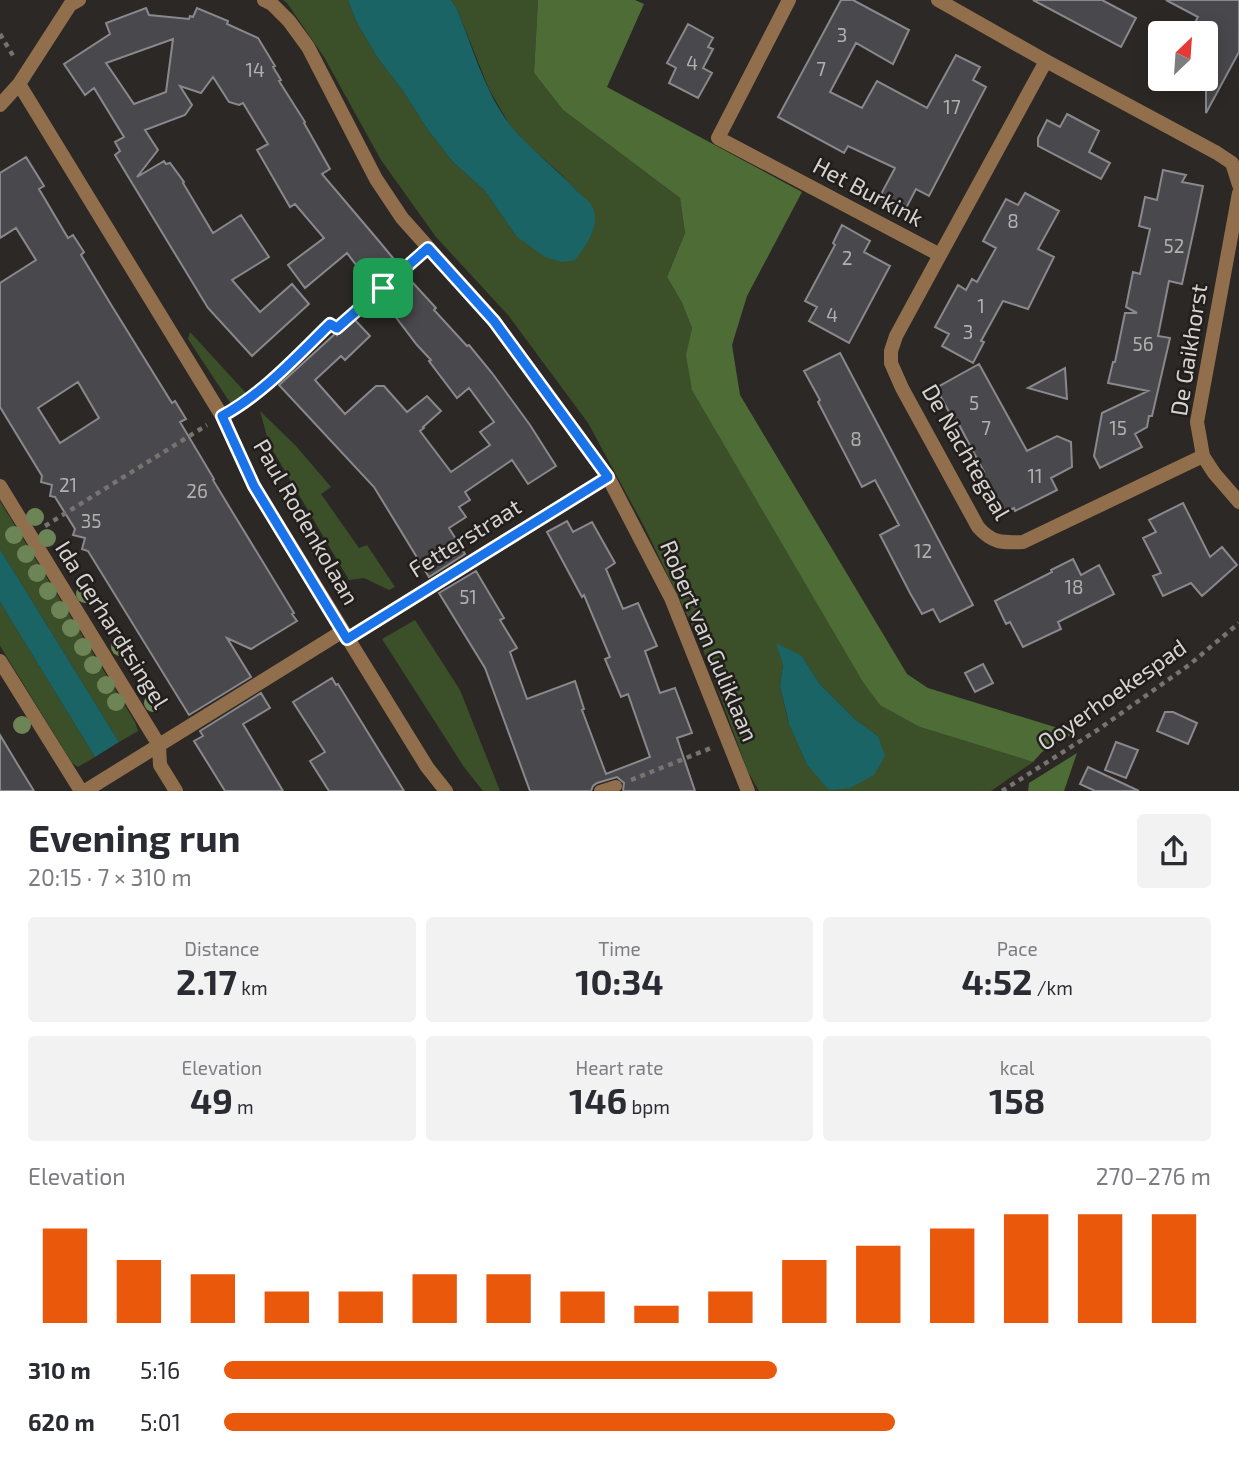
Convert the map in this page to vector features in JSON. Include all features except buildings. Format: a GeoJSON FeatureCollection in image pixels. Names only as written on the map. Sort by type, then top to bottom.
{"type":"FeatureCollection","features":[{"type":"Feature","properties":{"kind":"street"},"geometry":{"type":"LineString","coordinates":[[0,105],[22,79],[69,5],[79,0]]}},
{"type":"Feature","properties":{"kind":"street","name":"Robert van Guliklaan"},"geometry":{"type":"LineString","coordinates":[[264,0],[289,21],[308,47],[376,179],[402,218],[494,321],[608,477],[671,598],[748,791]]}},
{"type":"Feature","properties":{"kind":"street","name":"Het Burkink"},"geometry":{"type":"LineString","coordinates":[[789,0],[718,138],[940,255],[1046,61]]}},
{"type":"Feature","properties":{"kind":"street"},"geometry":{"type":"LineString","coordinates":[[938,0],[1217,153],[1232,163],[1239,185]]}},
{"type":"Feature","properties":{"kind":"street","name":"Paul Rodenkolaan"},"geometry":{"type":"LineString","coordinates":[[22,79],[222,416],[254,486],[427,767],[446,791]]}},
{"type":"Feature","properties":{"kind":"street","name":"De Gaikhorst"},"geometry":{"type":"LineString","coordinates":[[1239,193],[1197,422],[1203,456],[1239,502]]}},
{"type":"Feature","properties":{"kind":"street","name":"De Nachtegaal"},"geometry":{"type":"LineString","coordinates":[[940,255],[896,335],[891,351],[891,363],[978,527],[988,538],[1006,543],[1023,542],[1203,456]]}},
{"type":"Feature","properties":{"kind":"street","name":"Fetterstraat"},"geometry":{"type":"LineString","coordinates":[[83,791],[608,477]]}},
{"type":"Feature","properties":{"kind":"street","name":"Ida Gerhardtsingel"},"geometry":{"type":"LineString","coordinates":[[0,486],[159,745],[160,765],[176,791]]}},
{"type":"Feature","properties":{"kind":"street"},"geometry":{"type":"LineString","coordinates":[[0,661],[83,791]]}},
{"type":"Feature","properties":{"kind":"lane"},"geometry":{"type":"LineString","coordinates":[[222,416],[257,394],[330,324]]}},
{"type":"Feature","properties":{"kind":"lane"},"geometry":{"type":"LineString","coordinates":[[600,791],[616,786]]}},
{"type":"Feature","properties":{"kind":"path"},"geometry":{"type":"LineString","coordinates":[[0,34],[22,79]]}},
{"type":"Feature","properties":{"kind":"path"},"geometry":{"type":"LineString","coordinates":[[330,324],[337,328],[428,248]]}},
{"type":"Feature","properties":{"kind":"path"},"geometry":{"type":"LineString","coordinates":[[30,535],[222,416]]}},
{"type":"Feature","properties":{"kind":"path","name":"Ooyerhoekespad"},"geometry":{"type":"LineString","coordinates":[[1002,791],[1099,729],[1167,681],[1239,623]]}},
{"type":"Feature","properties":{"kind":"path"},"geometry":{"type":"LineString","coordinates":[[616,786],[728,741]]}},
{"type":"Feature","properties":{"kind":"green space"},"geometry":{"type":"Polygon","coordinates":[[[283,0],[348,0],[356,21],[377,57],[428,130],[452,161],[485,191],[516,236],[592,207],[509,124],[489,89],[451,0],[538,0],[534,73],[563,110],[680,198],[685,233],[667,277],[692,328],[687,355],[920,727],[1033,762],[991,791],[759,791],[748,772],[701,644],[645,528],[588,423],[508,315],[436,237],[381,160],[324,57],[283,0]],[[802,656],[783,664],[780,686],[788,721],[807,765],[830,790],[878,736],[856,720],[819,683],[802,656]]]}},
{"type":"Feature","properties":{"kind":"green space"},"geometry":{"type":"Polygon","coordinates":[[[538,0],[635,0],[644,4],[607,87],[802,192],[747,296],[732,345],[740,395],[907,674],[928,688],[1074,733],[1042,752],[1033,762],[920,727],[880,705],[863,682],[692,390],[686,355],[692,328],[667,277],[685,233],[680,198],[563,110],[534,73],[538,0]]]}},
{"type":"Feature","properties":{"kind":"green space"},"geometry":{"type":"Polygon","coordinates":[[[190,332],[246,393],[231,404],[188,339],[190,332]]]}},
{"type":"Feature","properties":{"kind":"green space"},"geometry":{"type":"Polygon","coordinates":[[[260,411],[296,446],[331,487],[321,494],[359,548],[367,545],[395,587],[389,590],[364,578],[349,580],[269,444],[260,411]]]}},
{"type":"Feature","properties":{"kind":"green space"},"geometry":{"type":"Polygon","coordinates":[[[0,501],[135,722],[138,731],[119,742],[0,549],[0,501]]]}},
{"type":"Feature","properties":{"kind":"green space"},"geometry":{"type":"Polygon","coordinates":[[[0,602],[95,757],[78,767],[72,763],[0,646],[0,602]]]}},
{"type":"Feature","properties":{"kind":"green space"},"geometry":{"type":"Polygon","coordinates":[[[415,620],[460,690],[500,791],[483,791],[464,767],[382,639],[415,620]]]}},
{"type":"Feature","properties":{"kind":"green space"},"geometry":{"type":"Polygon","coordinates":[[[1077,753],[1064,791],[1028,791],[1029,783],[1077,753]]]}},
{"type":"Feature","properties":{"kind":"water"},"geometry":{"type":"Polygon","coordinates":[[[348,0],[451,0],[502,114],[519,135],[592,206],[595,213],[594,228],[575,260],[562,262],[545,257],[516,236],[485,191],[452,161],[428,130],[377,57],[356,21],[348,0]]]}},
{"type":"Feature","properties":{"kind":"water"},"geometry":{"type":"Polygon","coordinates":[[[0,549],[119,742],[95,757],[0,602],[0,549]]]}},
{"type":"Feature","properties":{"kind":"water"},"geometry":{"type":"Polygon","coordinates":[[[776,643],[802,656],[819,683],[856,720],[878,736],[885,756],[874,775],[850,788],[829,790],[807,765],[789,724],[780,686],[783,664],[776,643]]]}},
{"type":"Feature","properties":{"kind":"route"},"geometry":{"type":"LineString","coordinates":[[428,248],[494,321],[608,477],[347,639],[254,486],[222,416],[257,394],[330,324],[337,328],[383,288],[428,248]]}}]}
